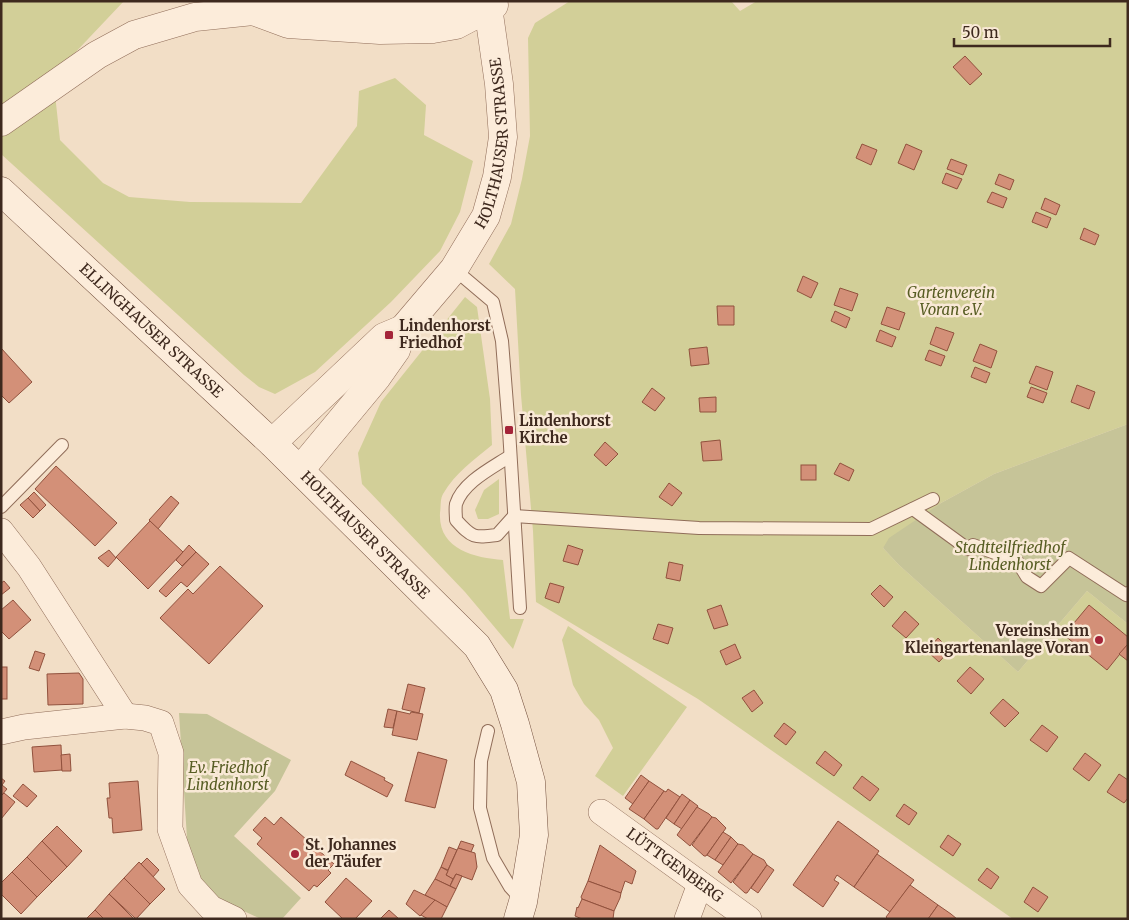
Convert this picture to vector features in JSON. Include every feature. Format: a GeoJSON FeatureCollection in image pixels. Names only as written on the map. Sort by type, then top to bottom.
{"type":"FeatureCollection","features":[{"type":"Feature","properties":{"kind":"street"},"geometry":{"type":"LineString","coordinates":[[1,122],[97,55],[134,35],[195,17],[253,11],[288,24],[380,30],[433,29],[456,25],[495,4]]}},
{"type":"Feature","properties":{"kind":"street","name":"HOLTHAUSER STRASSE"},"geometry":{"type":"LineString","coordinates":[[495,4],[503,137],[497,178],[486,216],[454,269],[403,329],[396,350],[382,370],[300,470],[477,646],[504,690],[516,724],[531,782],[534,835],[520,910]]}},
{"type":"Feature","properties":{"kind":"street","name":"ELLINGHAUSER STRASSE"},"geometry":{"type":"LineString","coordinates":[[1,192],[300,470]]}},
{"type":"Feature","properties":{"kind":"street","name":"HOLTHAUSER STRASSE"},"geometry":{"type":"LineString","coordinates":[[272,443],[384,337],[403,329]]}},
{"type":"Feature","properties":{"kind":"street"},"geometry":{"type":"LineString","coordinates":[[1,532],[29,567],[126,716]]}},
{"type":"Feature","properties":{"kind":"street"},"geometry":{"type":"LineString","coordinates":[[1,732],[24,727],[126,716],[161,722],[171,753],[170,830],[190,886],[204,913],[234,919]]}},
{"type":"Feature","properties":{"kind":"street","name":"LÜTTGENBERG"},"geometry":{"type":"LineString","coordinates":[[601,812],[749,919]]}},
{"type":"Feature","properties":{"kind":"street"},"geometry":{"type":"LineString","coordinates":[[687,919],[700,884]]}},
{"type":"Feature","properties":{"kind":"lane"},"geometry":{"type":"LineString","coordinates":[[454,269],[493,302],[502,341],[520,608]]}},
{"type":"Feature","properties":{"kind":"lane"},"geometry":{"type":"LineString","coordinates":[[1,506],[62,445]]}},
{"type":"Feature","properties":{"kind":"lane"},"geometry":{"type":"LineString","coordinates":[[510,456],[463,491],[456,505],[456,520],[465,531],[477,538],[497,535],[514,516]]}},
{"type":"Feature","properties":{"kind":"lane"},"geometry":{"type":"LineString","coordinates":[[514,516],[699,528],[870,528],[933,499]]}},
{"type":"Feature","properties":{"kind":"lane"},"geometry":{"type":"LineString","coordinates":[[913,509],[968,549],[973,546],[1017,561],[1027,577],[1041,586],[1069,558],[1126,595],[1128,593]]}},
{"type":"Feature","properties":{"kind":"lane"},"geometry":{"type":"LineString","coordinates":[[488,731],[481,761],[480,808],[492,858],[510,887],[520,910]]}},
{"type":"Feature","properties":{"kind":"green space"},"geometry":{"type":"Polygon","coordinates":[[[1,1],[124,1],[53,76],[60,140],[103,183],[129,197],[190,202],[301,203],[357,126],[359,91],[395,78],[426,105],[424,135],[473,161],[460,212],[440,251],[391,302],[315,372],[275,394],[259,387],[1,154],[1,1]]]}},
{"type":"Feature","properties":{"kind":"green space","name":"Gartenverein Voran e.V."},"geometry":{"type":"Polygon","coordinates":[[[570,1],[731,1],[740,11],[757,1],[1128,1],[1128,424],[994,474],[941,503],[883,548],[899,565],[1018,672],[1087,591],[1128,624],[1128,919],[1013,919],[698,699],[536,602],[533,531],[521,395],[515,289],[489,264],[511,224],[530,136],[528,38],[535,23],[570,1]]]}},
{"type":"Feature","properties":{"kind":"green space"},"geometry":{"type":"Polygon","coordinates":[[[465,297],[477,307],[490,399],[492,445],[459,473],[448,486],[441,501],[441,525],[451,543],[460,549],[481,557],[503,560],[510,619],[524,619],[513,649],[465,592],[362,484],[358,453],[381,402],[465,297]]]}},
{"type":"Feature","properties":{"kind":"green space","name":"Stadtteilfriedhof Lindenhorst"},"geometry":{"type":"Polygon","coordinates":[[[1128,424],[1128,624],[1087,591],[1018,672],[899,565],[883,548],[889,538],[941,503],[994,474],[1128,424]]]}},
{"type":"Feature","properties":{"kind":"green space"},"geometry":{"type":"Polygon","coordinates":[[[499,479],[499,514],[488,519],[478,519],[475,510],[484,490],[499,479]]]}},
{"type":"Feature","properties":{"kind":"green space"},"geometry":{"type":"Polygon","coordinates":[[[568,626],[687,707],[623,796],[595,776],[613,748],[599,720],[584,704],[573,685],[562,640],[568,626]]]}},
{"type":"Feature","properties":{"kind":"green space","name":"Ev. Friedhof Lindenhorst"},"geometry":{"type":"Polygon","coordinates":[[[179,713],[207,714],[291,760],[275,791],[234,836],[301,898],[282,919],[261,919],[218,899],[201,880],[188,854],[179,713]]]}},
{"type":"Feature","properties":{"kind":"building"},"geometry":{"type":"Polygon","coordinates":[[[965,56],[982,74],[970,85],[953,67],[965,56]]]}},
{"type":"Feature","properties":{"kind":"building"},"geometry":{"type":"Polygon","coordinates":[[[862,144],[877,150],[871,165],[856,158],[862,144]]]}},
{"type":"Feature","properties":{"kind":"building"},"geometry":{"type":"Polygon","coordinates":[[[906,144],[922,151],[914,170],[898,163],[906,144]]]}},
{"type":"Feature","properties":{"kind":"building"},"geometry":{"type":"Polygon","coordinates":[[[951,159],[967,165],[963,175],[947,169],[951,159]]]}},
{"type":"Feature","properties":{"kind":"building"},"geometry":{"type":"Polygon","coordinates":[[[946,173],[962,179],[957,189],[942,183],[946,173]]]}},
{"type":"Feature","properties":{"kind":"building"},"geometry":{"type":"Polygon","coordinates":[[[999,174],[1014,180],[1010,190],[995,184],[999,174]]]}},
{"type":"Feature","properties":{"kind":"building"},"geometry":{"type":"Polygon","coordinates":[[[992,192],[1007,198],[1003,208],[987,202],[992,192]]]}},
{"type":"Feature","properties":{"kind":"building"},"geometry":{"type":"Polygon","coordinates":[[[1045,198],[1060,205],[1056,215],[1041,209],[1045,198]]]}},
{"type":"Feature","properties":{"kind":"building"},"geometry":{"type":"Polygon","coordinates":[[[1036,212],[1051,218],[1047,228],[1032,222],[1036,212]]]}},
{"type":"Feature","properties":{"kind":"building"},"geometry":{"type":"Polygon","coordinates":[[[1084,228],[1099,235],[1095,245],[1080,239],[1084,228]]]}},
{"type":"Feature","properties":{"kind":"building"},"geometry":{"type":"Polygon","coordinates":[[[803,276],[818,283],[811,298],[797,291],[803,276]]]}},
{"type":"Feature","properties":{"kind":"building"},"geometry":{"type":"Polygon","coordinates":[[[840,288],[858,294],[852,311],[834,305],[840,288]]]}},
{"type":"Feature","properties":{"kind":"building"},"geometry":{"type":"Polygon","coordinates":[[[717,306],[734,306],[734,325],[718,325],[717,306]]]}},
{"type":"Feature","properties":{"kind":"building"},"geometry":{"type":"Polygon","coordinates":[[[887,307],[905,313],[899,330],[881,324],[887,307]]]}},
{"type":"Feature","properties":{"kind":"building"},"geometry":{"type":"Polygon","coordinates":[[[835,311],[850,318],[846,328],[831,321],[835,311]]]}},
{"type":"Feature","properties":{"kind":"building"},"geometry":{"type":"Polygon","coordinates":[[[936,327],[954,333],[947,351],[930,344],[936,327]]]}},
{"type":"Feature","properties":{"kind":"building"},"geometry":{"type":"Polygon","coordinates":[[[880,330],[896,337],[892,347],[876,341],[880,330]]]}},
{"type":"Feature","properties":{"kind":"building"},"geometry":{"type":"Polygon","coordinates":[[[980,344],[997,351],[991,368],[973,361],[980,344]]]}},
{"type":"Feature","properties":{"kind":"building"},"geometry":{"type":"Polygon","coordinates":[[[707,347],[709,364],[691,366],[689,349],[707,347]]]}},
{"type":"Feature","properties":{"kind":"building"},"geometry":{"type":"Polygon","coordinates":[[[1,348],[32,382],[9,403],[1,395],[1,348]]]}},
{"type":"Feature","properties":{"kind":"building"},"geometry":{"type":"Polygon","coordinates":[[[929,350],[945,356],[941,366],[925,360],[929,350]]]}},
{"type":"Feature","properties":{"kind":"building"},"geometry":{"type":"Polygon","coordinates":[[[1036,366],[1053,372],[1047,390],[1029,383],[1036,366]]]}},
{"type":"Feature","properties":{"kind":"building"},"geometry":{"type":"Polygon","coordinates":[[[975,367],[990,373],[986,383],[971,377],[975,367]]]}},
{"type":"Feature","properties":{"kind":"building"},"geometry":{"type":"Polygon","coordinates":[[[1077,385],[1095,392],[1089,409],[1071,402],[1077,385]]]}},
{"type":"Feature","properties":{"kind":"building"},"geometry":{"type":"Polygon","coordinates":[[[1031,387],[1047,393],[1043,403],[1027,397],[1031,387]]]}},
{"type":"Feature","properties":{"kind":"building"},"geometry":{"type":"Polygon","coordinates":[[[652,388],[665,398],[655,411],[642,402],[652,388]]]}},
{"type":"Feature","properties":{"kind":"building"},"geometry":{"type":"Polygon","coordinates":[[[716,397],[716,412],[700,412],[699,398],[716,397]]]}},
{"type":"Feature","properties":{"kind":"building"},"geometry":{"type":"Polygon","coordinates":[[[720,440],[722,460],[703,461],[701,442],[720,440]]]}},
{"type":"Feature","properties":{"kind":"building"},"geometry":{"type":"Polygon","coordinates":[[[605,442],[618,454],[606,466],[594,455],[605,442]]]}},
{"type":"Feature","properties":{"kind":"building"},"geometry":{"type":"Polygon","coordinates":[[[840,463],[854,470],[849,481],[834,474],[840,463]]]}},
{"type":"Feature","properties":{"kind":"building"},"geometry":{"type":"Polygon","coordinates":[[[801,465],[816,465],[816,480],[801,480],[801,465]]]}},
{"type":"Feature","properties":{"kind":"building"},"geometry":{"type":"Polygon","coordinates":[[[56,466],[117,523],[95,546],[35,489],[56,466]]]}},
{"type":"Feature","properties":{"kind":"building"},"geometry":{"type":"Polygon","coordinates":[[[669,483],[682,493],[672,506],[659,497],[669,483]]]}},
{"type":"Feature","properties":{"kind":"building"},"geometry":{"type":"Polygon","coordinates":[[[34,492],[46,505],[40,511],[28,498],[34,492]]]}},
{"type":"Feature","properties":{"kind":"building"},"geometry":{"type":"Polygon","coordinates":[[[171,496],[179,503],[158,529],[149,520],[171,496]]]}},
{"type":"Feature","properties":{"kind":"building"},"geometry":{"type":"Polygon","coordinates":[[[28,498],[40,511],[33,518],[20,505],[28,498]]]}},
{"type":"Feature","properties":{"kind":"building"},"geometry":{"type":"Polygon","coordinates":[[[150,521],[183,552],[148,589],[116,557],[150,521]]]}},
{"type":"Feature","properties":{"kind":"building"},"geometry":{"type":"Polygon","coordinates":[[[189,545],[196,552],[182,566],[176,560],[189,545]]]}},
{"type":"Feature","properties":{"kind":"building"},"geometry":{"type":"Polygon","coordinates":[[[568,545],[583,550],[578,565],[563,561],[568,545]]]}},
{"type":"Feature","properties":{"kind":"building"},"geometry":{"type":"Polygon","coordinates":[[[109,550],[116,558],[108,567],[98,558],[109,550]]]}},
{"type":"Feature","properties":{"kind":"building"},"geometry":{"type":"Polygon","coordinates":[[[196,552],[209,564],[187,587],[181,582],[166,597],[159,591],[196,552]]]}},
{"type":"Feature","properties":{"kind":"building"},"geometry":{"type":"Polygon","coordinates":[[[669,562],[683,565],[680,581],[666,578],[669,562]]]}},
{"type":"Feature","properties":{"kind":"building"},"geometry":{"type":"Polygon","coordinates":[[[220,566],[263,606],[209,664],[160,618],[188,589],[193,594],[220,566]]]}},
{"type":"Feature","properties":{"kind":"building"},"geometry":{"type":"Polygon","coordinates":[[[4,581],[10,588],[1,595],[1,583],[4,581]]]}},
{"type":"Feature","properties":{"kind":"building"},"geometry":{"type":"Polygon","coordinates":[[[550,583],[564,587],[559,603],[545,598],[550,583]]]}},
{"type":"Feature","properties":{"kind":"building"},"geometry":{"type":"Polygon","coordinates":[[[880,585],[893,597],[884,607],[871,594],[880,585]]]}},
{"type":"Feature","properties":{"kind":"building"},"geometry":{"type":"Polygon","coordinates":[[[13,600],[31,620],[9,639],[1,631],[1,610],[13,600]]]}},
{"type":"Feature","properties":{"kind":"building"},"geometry":{"type":"Polygon","coordinates":[[[721,605],[728,625],[714,629],[707,610],[721,605]]]}},
{"type":"Feature","properties":{"kind":"building","name":"Vereinsheim Kleingartenanlage Voran"},"geometry":{"type":"Polygon","coordinates":[[[1089,605],[1128,637],[1128,644],[1107,670],[1064,635],[1089,605]]]}},
{"type":"Feature","properties":{"kind":"building"},"geometry":{"type":"Polygon","coordinates":[[[905,611],[919,624],[906,638],[892,626],[905,611]]]}},
{"type":"Feature","properties":{"kind":"building"},"geometry":{"type":"Polygon","coordinates":[[[658,624],[673,628],[668,644],[653,639],[658,624]]]}},
{"type":"Feature","properties":{"kind":"building"},"geometry":{"type":"Polygon","coordinates":[[[938,638],[950,650],[939,662],[927,651],[938,638]]]}},
{"type":"Feature","properties":{"kind":"building"},"geometry":{"type":"Polygon","coordinates":[[[735,644],[741,658],[726,665],[720,651],[735,644]]]}},
{"type":"Feature","properties":{"kind":"building"},"geometry":{"type":"Polygon","coordinates":[[[1128,644],[1128,661],[1119,654],[1128,644]]]}},
{"type":"Feature","properties":{"kind":"building"},"geometry":{"type":"Polygon","coordinates":[[[35,651],[45,654],[39,671],[29,668],[35,651]]]}},
{"type":"Feature","properties":{"kind":"building"},"geometry":{"type":"Polygon","coordinates":[[[1,667],[7,667],[7,699],[1,699],[1,667]]]}},
{"type":"Feature","properties":{"kind":"building"},"geometry":{"type":"Polygon","coordinates":[[[970,667],[984,679],[971,694],[957,681],[970,667]]]}},
{"type":"Feature","properties":{"kind":"building"},"geometry":{"type":"Polygon","coordinates":[[[79,673],[83,679],[83,704],[48,705],[47,674],[79,673]]]}},
{"type":"Feature","properties":{"kind":"building"},"geometry":{"type":"Polygon","coordinates":[[[408,684],[425,688],[419,713],[402,709],[408,684]]]}},
{"type":"Feature","properties":{"kind":"building"},"geometry":{"type":"Polygon","coordinates":[[[754,690],[763,703],[752,712],[742,698],[754,690]]]}},
{"type":"Feature","properties":{"kind":"building"},"geometry":{"type":"Polygon","coordinates":[[[1003,699],[1019,713],[1005,727],[990,713],[1003,699]]]}},
{"type":"Feature","properties":{"kind":"building"},"geometry":{"type":"Polygon","coordinates":[[[388,709],[397,711],[393,728],[384,727],[388,709]]]}},
{"type":"Feature","properties":{"kind":"building"},"geometry":{"type":"Polygon","coordinates":[[[397,711],[423,714],[417,740],[392,735],[397,711]]]}},
{"type":"Feature","properties":{"kind":"building"},"geometry":{"type":"Polygon","coordinates":[[[784,723],[796,732],[786,745],[774,736],[784,723]]]}},
{"type":"Feature","properties":{"kind":"building"},"geometry":{"type":"Polygon","coordinates":[[[1042,725],[1058,737],[1047,752],[1030,740],[1042,725]]]}},
{"type":"Feature","properties":{"kind":"building"},"geometry":{"type":"Polygon","coordinates":[[[61,745],[62,770],[34,772],[32,747],[61,745]]]}},
{"type":"Feature","properties":{"kind":"building"},"geometry":{"type":"Polygon","coordinates":[[[825,751],[842,765],[834,776],[816,763],[825,751]]]}},
{"type":"Feature","properties":{"kind":"building"},"geometry":{"type":"Polygon","coordinates":[[[418,752],[447,760],[435,808],[405,801],[418,752]]]}},
{"type":"Feature","properties":{"kind":"building"},"geometry":{"type":"Polygon","coordinates":[[[1085,753],[1101,765],[1089,781],[1073,769],[1085,753]]]}},
{"type":"Feature","properties":{"kind":"building"},"geometry":{"type":"Polygon","coordinates":[[[70,754],[71,771],[62,771],[61,755],[70,754]]]}},
{"type":"Feature","properties":{"kind":"building"},"geometry":{"type":"Polygon","coordinates":[[[351,761],[385,778],[384,780],[393,785],[387,797],[345,775],[351,761]]]}},
{"type":"Feature","properties":{"kind":"building"},"geometry":{"type":"Polygon","coordinates":[[[1119,774],[1128,780],[1128,798],[1124,803],[1107,792],[1119,774]]]}},
{"type":"Feature","properties":{"kind":"building"},"geometry":{"type":"Polygon","coordinates":[[[641,775],[649,781],[633,804],[625,798],[641,775]]]}},
{"type":"Feature","properties":{"kind":"building"},"geometry":{"type":"Polygon","coordinates":[[[862,776],[879,789],[870,801],[853,788],[862,776]]]}},
{"type":"Feature","properties":{"kind":"building"},"geometry":{"type":"Polygon","coordinates":[[[1,778],[5,781],[2,785],[7,789],[1,796],[1,778]]]}},
{"type":"Feature","properties":{"kind":"building"},"geometry":{"type":"Polygon","coordinates":[[[138,781],[142,830],[113,833],[112,818],[109,818],[107,798],[110,798],[109,783],[138,781]]]}},
{"type":"Feature","properties":{"kind":"building"},"geometry":{"type":"Polygon","coordinates":[[[649,781],[664,791],[644,819],[629,809],[649,781]]]}},
{"type":"Feature","properties":{"kind":"building"},"geometry":{"type":"Polygon","coordinates":[[[23,784],[37,796],[27,807],[13,796],[23,784]]]}},
{"type":"Feature","properties":{"kind":"building"},"geometry":{"type":"Polygon","coordinates":[[[668,789],[680,797],[658,829],[656,829],[644,819],[664,791],[666,792],[668,789]]]}},
{"type":"Feature","properties":{"kind":"building"},"geometry":{"type":"Polygon","coordinates":[[[4,793],[15,802],[1,819],[1,796],[4,793]]]}},
{"type":"Feature","properties":{"kind":"building"},"geometry":{"type":"Polygon","coordinates":[[[682,794],[690,800],[674,824],[666,818],[682,794]]]}},
{"type":"Feature","properties":{"kind":"building"},"geometry":{"type":"Polygon","coordinates":[[[690,800],[698,806],[682,829],[674,824],[690,800]]]}},
{"type":"Feature","properties":{"kind":"building"},"geometry":{"type":"Polygon","coordinates":[[[904,804],[917,813],[909,825],[896,816],[904,804]]]}},
{"type":"Feature","properties":{"kind":"building"},"geometry":{"type":"Polygon","coordinates":[[[697,807],[712,817],[690,846],[677,835],[697,807]]]}},
{"type":"Feature","properties":{"kind":"building","name":"St. Johannes der Täufer"},"geometry":{"type":"Polygon","coordinates":[[[265,817],[274,825],[281,817],[334,864],[328,870],[331,873],[317,887],[314,885],[309,891],[257,844],[262,838],[253,830],[265,817]]]}},
{"type":"Feature","properties":{"kind":"building"},"geometry":{"type":"Polygon","coordinates":[[[712,817],[716,818],[726,828],[706,856],[704,856],[692,845],[712,817]]]}},
{"type":"Feature","properties":{"kind":"building"},"geometry":{"type":"Polygon","coordinates":[[[838,821],[879,851],[854,887],[837,875],[834,880],[839,883],[823,907],[793,885],[838,821]]]}},
{"type":"Feature","properties":{"kind":"building"},"geometry":{"type":"Polygon","coordinates":[[[57,826],[82,851],[67,867],[42,841],[57,826]]]}},
{"type":"Feature","properties":{"kind":"building"},"geometry":{"type":"Polygon","coordinates":[[[723,832],[731,837],[715,860],[707,855],[723,832]]]}},
{"type":"Feature","properties":{"kind":"building"},"geometry":{"type":"Polygon","coordinates":[[[948,835],[961,844],[953,856],[940,847],[948,835]]]}},
{"type":"Feature","properties":{"kind":"building"},"geometry":{"type":"Polygon","coordinates":[[[731,837],[738,844],[723,865],[715,860],[731,837]]]}},
{"type":"Feature","properties":{"kind":"building"},"geometry":{"type":"Polygon","coordinates":[[[42,841],[67,867],[52,882],[27,857],[42,841]]]}},
{"type":"Feature","properties":{"kind":"building"},"geometry":{"type":"Polygon","coordinates":[[[461,841],[474,845],[471,852],[458,848],[461,841]]]}},
{"type":"Feature","properties":{"kind":"building"},"geometry":{"type":"Polygon","coordinates":[[[738,844],[743,845],[753,854],[731,883],[718,872],[738,844]]]}},
{"type":"Feature","properties":{"kind":"building"},"geometry":{"type":"Polygon","coordinates":[[[600,845],[636,871],[632,884],[625,881],[621,893],[588,881],[600,845]]]}},
{"type":"Feature","properties":{"kind":"building"},"geometry":{"type":"Polygon","coordinates":[[[449,847],[457,850],[448,870],[441,867],[449,847]]]}},
{"type":"Feature","properties":{"kind":"building"},"geometry":{"type":"Polygon","coordinates":[[[458,848],[475,853],[477,867],[472,880],[456,874],[453,879],[446,875],[458,848]]]}},
{"type":"Feature","properties":{"kind":"building"},"geometry":{"type":"Polygon","coordinates":[[[753,854],[764,860],[767,865],[747,893],[745,893],[733,882],[753,854]]]}},
{"type":"Feature","properties":{"kind":"building"},"geometry":{"type":"Polygon","coordinates":[[[877,854],[914,880],[890,912],[854,887],[877,854]]]}},
{"type":"Feature","properties":{"kind":"building"},"geometry":{"type":"Polygon","coordinates":[[[27,857],[52,882],[37,897],[12,872],[27,857]]]}},
{"type":"Feature","properties":{"kind":"building"},"geometry":{"type":"Polygon","coordinates":[[[147,858],[159,870],[153,877],[141,864],[147,858]]]}},
{"type":"Feature","properties":{"kind":"building"},"geometry":{"type":"Polygon","coordinates":[[[139,862],[165,889],[150,904],[124,878],[139,862]]]}},
{"type":"Feature","properties":{"kind":"building"},"geometry":{"type":"Polygon","coordinates":[[[767,865],[774,870],[758,893],[751,888],[767,865]]]}},
{"type":"Feature","properties":{"kind":"building"},"geometry":{"type":"Polygon","coordinates":[[[441,867],[448,871],[446,875],[453,879],[450,886],[435,879],[441,867]]]}},
{"type":"Feature","properties":{"kind":"building"},"geometry":{"type":"Polygon","coordinates":[[[987,868],[999,877],[991,889],[978,880],[987,868]]]}},
{"type":"Feature","properties":{"kind":"building"},"geometry":{"type":"Polygon","coordinates":[[[12,872],[37,897],[21,914],[1,894],[1,883],[12,872]]]}},
{"type":"Feature","properties":{"kind":"building"},"geometry":{"type":"Polygon","coordinates":[[[456,874],[462,876],[456,889],[450,886],[456,874]]]}},
{"type":"Feature","properties":{"kind":"building"},"geometry":{"type":"Polygon","coordinates":[[[124,878],[150,904],[136,919],[109,894],[124,878]]]}},
{"type":"Feature","properties":{"kind":"building"},"geometry":{"type":"Polygon","coordinates":[[[346,878],[372,901],[355,919],[343,919],[325,902],[346,878]]]}},
{"type":"Feature","properties":{"kind":"building"},"geometry":{"type":"Polygon","coordinates":[[[435,879],[456,889],[447,907],[425,895],[435,879]]]}},
{"type":"Feature","properties":{"kind":"building"},"geometry":{"type":"Polygon","coordinates":[[[588,881],[621,893],[614,911],[582,899],[581,897],[588,881]]]}},
{"type":"Feature","properties":{"kind":"building"},"geometry":{"type":"Polygon","coordinates":[[[910,885],[938,905],[928,919],[888,919],[886,917],[910,885]]]}},
{"type":"Feature","properties":{"kind":"building"},"geometry":{"type":"Polygon","coordinates":[[[1033,887],[1048,897],[1038,912],[1024,902],[1033,887]]]}},
{"type":"Feature","properties":{"kind":"building"},"geometry":{"type":"Polygon","coordinates":[[[414,890],[435,900],[420,916],[406,904],[414,890]]]}},
{"type":"Feature","properties":{"kind":"building"},"geometry":{"type":"Polygon","coordinates":[[[109,894],[134,919],[104,919],[95,910],[109,894]]]}},
{"type":"Feature","properties":{"kind":"building"},"geometry":{"type":"Polygon","coordinates":[[[582,899],[614,911],[613,919],[582,919],[575,916],[577,907],[582,899]]]}},
{"type":"Feature","properties":{"kind":"building"},"geometry":{"type":"Polygon","coordinates":[[[435,900],[447,907],[441,919],[428,919],[421,915],[435,900]]]}},
{"type":"Feature","properties":{"kind":"building"},"geometry":{"type":"Polygon","coordinates":[[[938,905],[951,914],[957,919],[928,919],[938,905]]]}},
{"type":"Feature","properties":{"kind":"building"},"geometry":{"type":"Polygon","coordinates":[[[95,910],[104,919],[86,919],[95,910]]]}},
{"type":"Feature","properties":{"kind":"building"},"geometry":{"type":"Polygon","coordinates":[[[389,910],[399,919],[380,919],[389,910]]]}},
{"type":"Feature","properties":{"kind":"place","name":"Lindenhorst Friedhof"},"geometry":{"type":"Point","coordinates":[389,335]}},
{"type":"Feature","properties":{"kind":"place","name":"Lindenhorst Kirche"},"geometry":{"type":"Point","coordinates":[509,430]}},
{"type":"Feature","properties":{"kind":"place","name":"Vereinsheim Kleingartenanlage Voran"},"geometry":{"type":"Point","coordinates":[1099,640]}},
{"type":"Feature","properties":{"kind":"place","name":"St. Johannes der Täufer"},"geometry":{"type":"Point","coordinates":[295,854]}}]}
